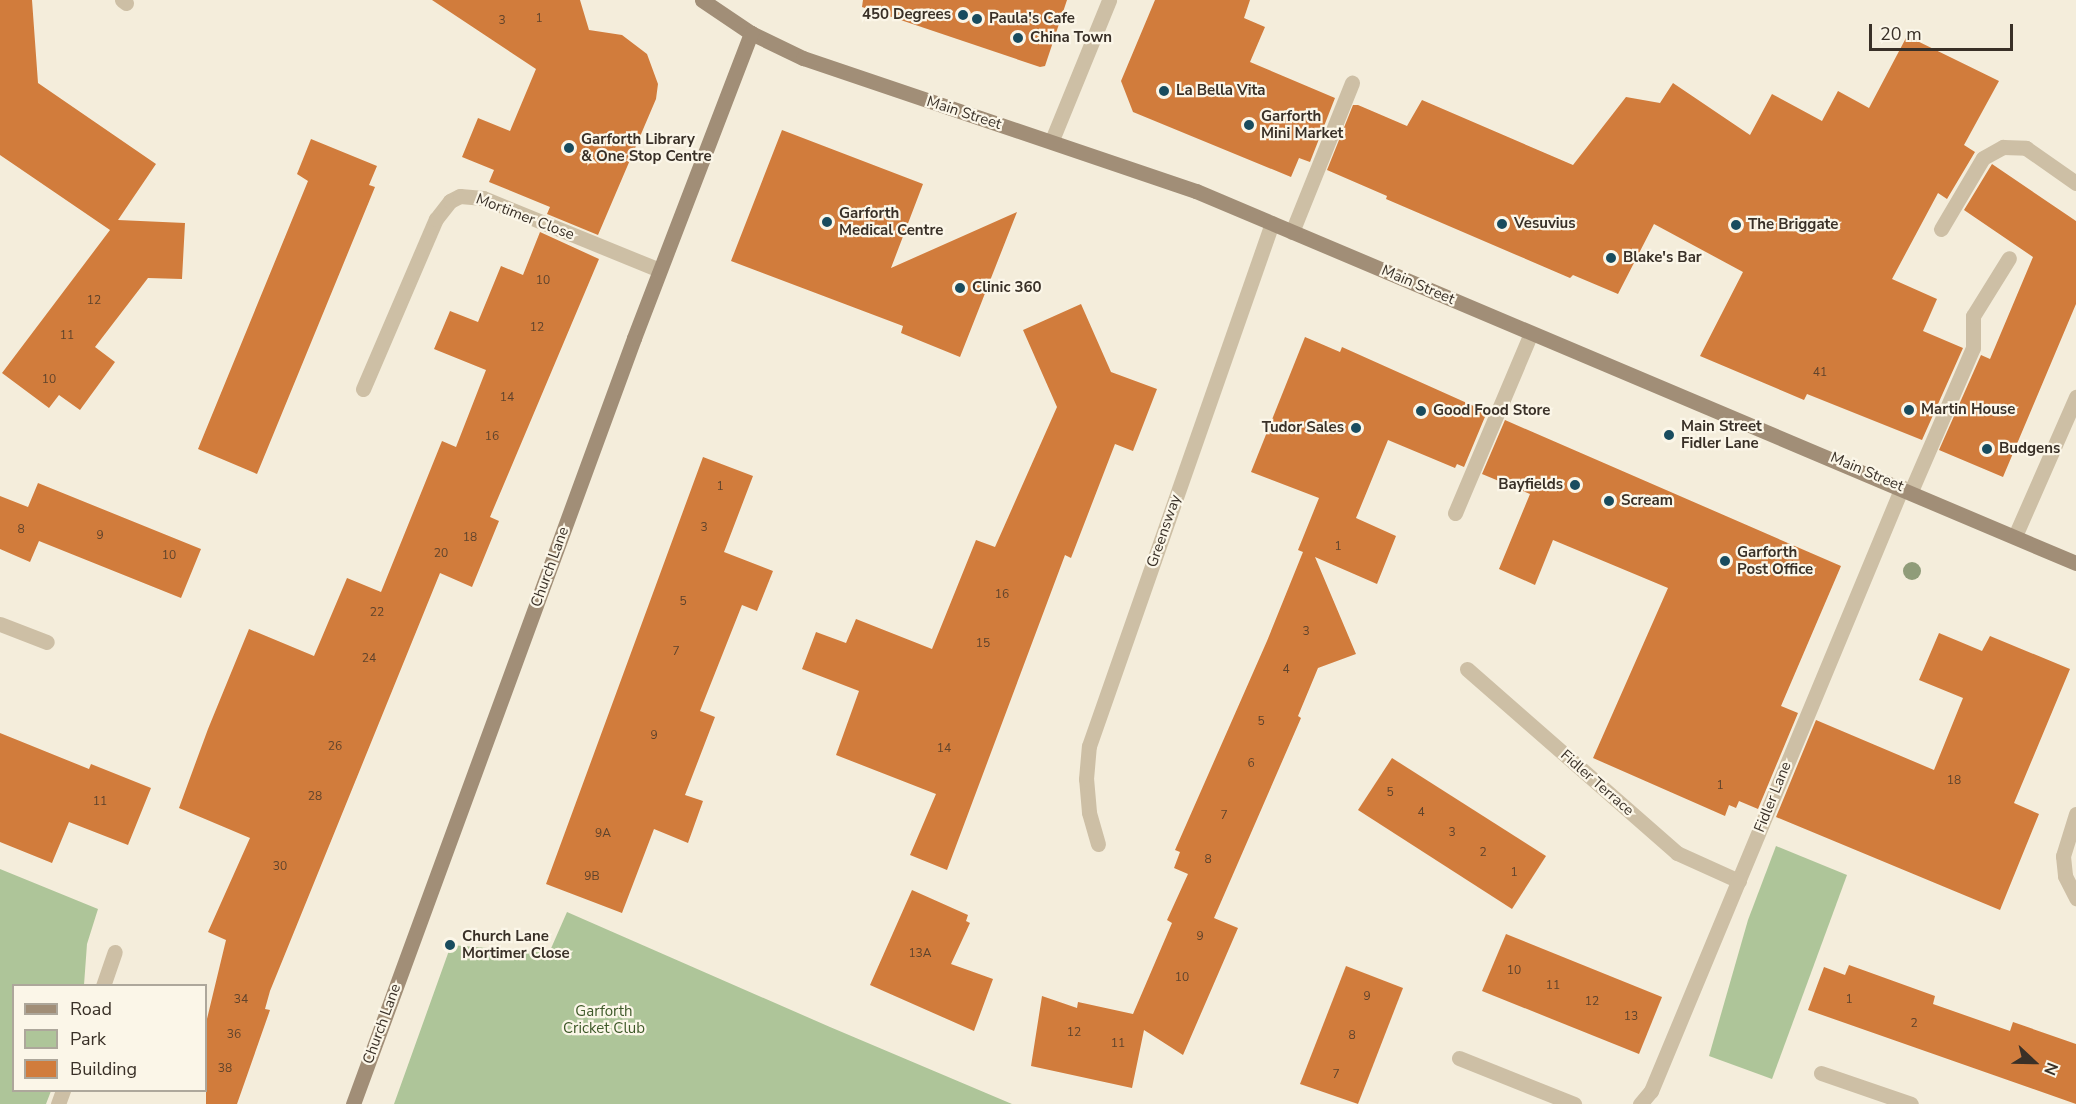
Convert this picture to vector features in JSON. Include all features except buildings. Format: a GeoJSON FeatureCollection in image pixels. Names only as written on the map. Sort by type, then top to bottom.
{"type":"FeatureCollection","features":[{"type":"Feature","properties":{"kind":"main road","name":"Main Street"},"geometry":{"type":"LineString","coordinates":[[702,0],[751,33],[852,76],[1052,140],[1272,223],[2076,562]]}},
{"type":"Feature","properties":{"kind":"main road","name":"Church Lane"},"geometry":{"type":"LineString","coordinates":[[353,1104],[659,270],[751,33]]}},
{"type":"Feature","properties":{"kind":"street"},"geometry":{"type":"LineString","coordinates":[[1052,140],[1109,0]]}},
{"type":"Feature","properties":{"kind":"street"},"geometry":{"type":"LineString","coordinates":[[1292,232],[1352,82]]}},
{"type":"Feature","properties":{"kind":"street"},"geometry":{"type":"LineString","coordinates":[[1941,230],[1983,158],[2003,147],[2026,148],[2076,183]]}},
{"type":"Feature","properties":{"kind":"street","name":"Mortimer Close"},"geometry":{"type":"LineString","coordinates":[[363,389],[436,219],[450,201],[460,196],[483,198],[659,270]]}},
{"type":"Feature","properties":{"kind":"street","name":"Greensway"},"geometry":{"type":"LineString","coordinates":[[1098,844],[1089,812],[1086,779],[1089,746],[1272,223]]}},
{"type":"Feature","properties":{"kind":"street","name":"Fidler Lane"},"geometry":{"type":"LineString","coordinates":[[1640,1104],[1651,1091],[1906,489],[1973,348],[1973,316],[2009,258]]}},
{"type":"Feature","properties":{"kind":"street"},"geometry":{"type":"LineString","coordinates":[[1455,513],[1531,333]]}},
{"type":"Feature","properties":{"kind":"street"},"geometry":{"type":"LineString","coordinates":[[2015,536],[2076,397]]}},
{"type":"Feature","properties":{"kind":"street"},"geometry":{"type":"LineString","coordinates":[[0,624],[47,642]]}},
{"type":"Feature","properties":{"kind":"street","name":"Fidler Terrace"},"geometry":{"type":"LineString","coordinates":[[1467,669],[1677,852],[1739,881]]}},
{"type":"Feature","properties":{"kind":"street"},"geometry":{"type":"LineString","coordinates":[[2076,814],[2063,856],[2065,876],[2076,898]]}},
{"type":"Feature","properties":{"kind":"street"},"geometry":{"type":"LineString","coordinates":[[104,984],[115,952]]}},
{"type":"Feature","properties":{"kind":"street"},"geometry":{"type":"LineString","coordinates":[[1459,1058],[1574,1104]]}},
{"type":"Feature","properties":{"kind":"street"},"geometry":{"type":"LineString","coordinates":[[1821,1073],[1911,1104]]}},
{"type":"Feature","properties":{"kind":"green space"},"geometry":{"type":"Polygon","coordinates":[[[1776,846],[1847,875],[1772,1079],[1709,1056],[1748,920],[1776,846]]]}},
{"type":"Feature","properties":{"kind":"green space"},"geometry":{"type":"Polygon","coordinates":[[[0,869],[98,909],[87,944],[84,984],[12,984],[12,1092],[51,1092],[46,1104],[0,1104],[0,869]]]}},
{"type":"Feature","properties":{"kind":"green space","name":"Garforth Cricket Club"},"geometry":{"type":"Polygon","coordinates":[[[567,912],[1012,1104],[394,1104],[451,945],[549,953],[567,912]]]}},
{"type":"Feature","properties":{"kind":"place","name":"450 Degrees"},"geometry":{"type":"Point","coordinates":[963,15]}},
{"type":"Feature","properties":{"kind":"place","name":"Paula's Cafe"},"geometry":{"type":"Point","coordinates":[977,19]}},
{"type":"Feature","properties":{"kind":"place","name":"China Town"},"geometry":{"type":"Point","coordinates":[1018,38]}},
{"type":"Feature","properties":{"kind":"place","name":"La Bella Vita"},"geometry":{"type":"Point","coordinates":[1164,91]}},
{"type":"Feature","properties":{"kind":"place","name":"Garforth Mini Market"},"geometry":{"type":"Point","coordinates":[1249,125]}},
{"type":"Feature","properties":{"kind":"place","name":"Garforth Library & One Stop Centre"},"geometry":{"type":"Point","coordinates":[569,148]}},
{"type":"Feature","properties":{"kind":"place","name":"Garforth Medical Centre"},"geometry":{"type":"Point","coordinates":[827,222]}},
{"type":"Feature","properties":{"kind":"place","name":"Vesuvius"},"geometry":{"type":"Point","coordinates":[1502,224]}},
{"type":"Feature","properties":{"kind":"place","name":"The Briggate"},"geometry":{"type":"Point","coordinates":[1736,225]}},
{"type":"Feature","properties":{"kind":"place","name":"Blake's Bar"},"geometry":{"type":"Point","coordinates":[1611,258]}},
{"type":"Feature","properties":{"kind":"place","name":"Clinic 360"},"geometry":{"type":"Point","coordinates":[960,288]}},
{"type":"Feature","properties":{"kind":"place","name":"Martin House"},"geometry":{"type":"Point","coordinates":[1909,410]}},
{"type":"Feature","properties":{"kind":"place","name":"Good Food Store"},"geometry":{"type":"Point","coordinates":[1421,411]}},
{"type":"Feature","properties":{"kind":"place","name":"Tudor Sales"},"geometry":{"type":"Point","coordinates":[1356,428]}},
{"type":"Feature","properties":{"kind":"place","name":"Main Street Fidler Lane"},"geometry":{"type":"Point","coordinates":[1669,435]}},
{"type":"Feature","properties":{"kind":"place","name":"Budgens"},"geometry":{"type":"Point","coordinates":[1987,449]}},
{"type":"Feature","properties":{"kind":"place","name":"Bayfields"},"geometry":{"type":"Point","coordinates":[1575,485]}},
{"type":"Feature","properties":{"kind":"place","name":"Scream"},"geometry":{"type":"Point","coordinates":[1609,501]}},
{"type":"Feature","properties":{"kind":"place","name":"Garforth Post Office"},"geometry":{"type":"Point","coordinates":[1725,561]}},
{"type":"Feature","properties":{"kind":"place","name":"Church Lane Mortimer Close"},"geometry":{"type":"Point","coordinates":[450,945]}}]}
